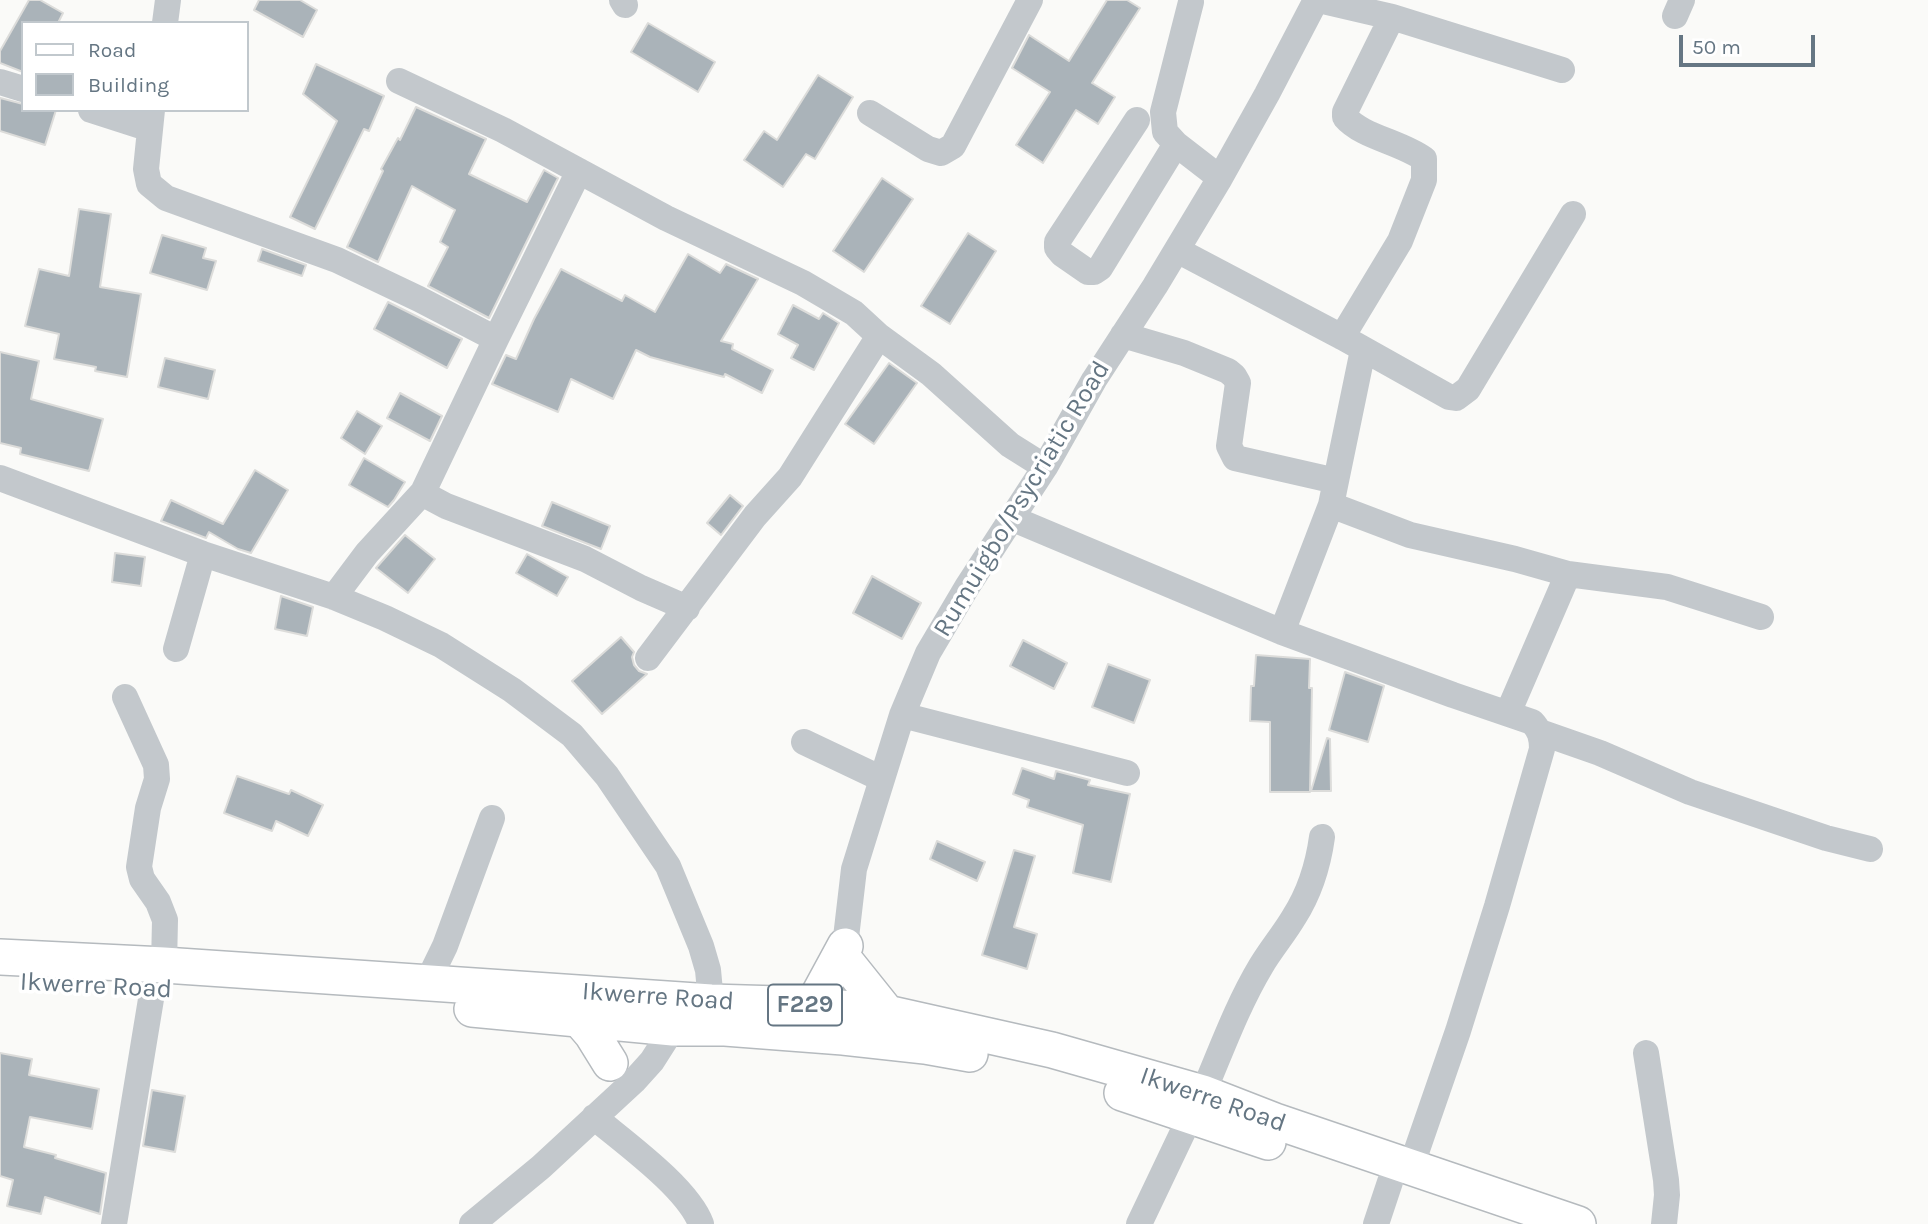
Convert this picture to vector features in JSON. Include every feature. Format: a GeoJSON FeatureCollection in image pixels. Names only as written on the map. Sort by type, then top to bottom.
{"type":"FeatureCollection","features":[{"type":"Feature","properties":{"kind":"main road"},"geometry":{"type":"LineString","coordinates":[[846,955],[887,1013]]}},
{"type":"Feature","properties":{"kind":"main road"},"geometry":{"type":"LineString","coordinates":[[833,1017],[846,955]]}},
{"type":"Feature","properties":{"kind":"main road","name":"Ikwerre Road"},"geometry":{"type":"LineString","coordinates":[[0,957],[443,1007],[673,1028],[725,1028],[887,1013],[1052,1050],[1196,1105],[1400,1174],[1578,1224]]}},
{"type":"Feature","properties":{"kind":"main road","name":"Ikwerre Road"},"geometry":{"type":"LineString","coordinates":[[0,981],[158,976],[427,983],[711,1002],[833,1017],[925,1046],[992,1058],[1128,1094],[1196,1105]]}},
{"type":"Feature","properties":{"kind":"main road"},"geometry":{"type":"LineString","coordinates":[[580,1020],[610,1063]]}},
{"type":"Feature","properties":{"kind":"main road","name":"Ikwerre Road"},"geometry":{"type":"LineString","coordinates":[[1400,1174],[1506,1224]]}},
{"type":"Feature","properties":{"kind":"street"},"geometry":{"type":"LineString","coordinates":[[164,21],[168,0]]}},
{"type":"Feature","properties":{"kind":"street"},"geometry":{"type":"LineString","coordinates":[[870,113],[928,149],[941,153],[953,146],[1030,0]]}},
{"type":"Feature","properties":{"kind":"street"},"geometry":{"type":"LineString","coordinates":[[1317,0],[1392,17],[1562,70]]}},
{"type":"Feature","properties":{"kind":"street","name":"Rumuigbo/Psycriatic Road"},"geometry":{"type":"LineString","coordinates":[[846,955],[854,869],[902,715],[928,653],[1045,467],[1094,380],[1220,178],[1317,0]]}},
{"type":"Feature","properties":{"kind":"street"},"geometry":{"type":"LineString","coordinates":[[1189,1],[1163,112],[1171,138],[1100,268],[1088,272],[1057,248],[1057,242],[1129,116],[1171,138],[1220,178]]}},
{"type":"Feature","properties":{"kind":"street"},"geometry":{"type":"LineString","coordinates":[[1282,632],[1334,493],[1352,343],[1400,241],[1424,180],[1424,159],[1412,151],[1355,127],[1345,117],[1345,112],[1392,17]]}},
{"type":"Feature","properties":{"kind":"street"},"geometry":{"type":"LineString","coordinates":[[400,81],[503,130],[666,218],[803,283],[854,313],[879,336],[930,374],[1010,444],[1045,467]]}},
{"type":"Feature","properties":{"kind":"street"},"geometry":{"type":"LineString","coordinates":[[0,82],[21,88]]}},
{"type":"Feature","properties":{"kind":"street"},"geometry":{"type":"LineString","coordinates":[[103,112],[151,120],[146,169],[149,184],[166,198],[337,260],[496,339]]}},
{"type":"Feature","properties":{"kind":"street"},"geometry":{"type":"LineString","coordinates":[[334,597],[367,553],[423,492],[579,171]]}},
{"type":"Feature","properties":{"kind":"street"},"geometry":{"type":"LineString","coordinates":[[1177,250],[1449,397],[1456,398],[1468,389],[1573,214]]}},
{"type":"Feature","properties":{"kind":"street"},"geometry":{"type":"LineString","coordinates":[[1123,335],[1184,353],[1234,376],[1238,383],[1229,446],[1235,458],[1334,493],[1410,535],[1568,574],[1667,587],[1761,617]]}},
{"type":"Feature","properties":{"kind":"street"},"geometry":{"type":"LineString","coordinates":[[648,658],[755,516],[790,477],[879,336]]}},
{"type":"Feature","properties":{"kind":"street"},"geometry":{"type":"LineString","coordinates":[[0,478],[203,554],[334,597],[385,618],[441,645],[512,690],[572,735],[607,776],[668,866],[701,946],[708,970],[711,1002]]}},
{"type":"Feature","properties":{"kind":"street"},"geometry":{"type":"LineString","coordinates":[[423,492],[446,506],[585,559],[687,608]]}},
{"type":"Feature","properties":{"kind":"street"},"geometry":{"type":"LineString","coordinates":[[1011,518],[1282,632],[1532,722],[1540,732],[1600,753],[1702,796],[1826,838],[1870,849]]}},
{"type":"Feature","properties":{"kind":"street"},"geometry":{"type":"LineString","coordinates":[[176,649],[203,554]]}},
{"type":"Feature","properties":{"kind":"street"},"geometry":{"type":"LineString","coordinates":[[1508,713],[1568,574]]}},
{"type":"Feature","properties":{"kind":"street"},"geometry":{"type":"LineString","coordinates":[[114,1224],[158,976],[165,920],[158,902],[142,879],[139,867],[148,808],[157,779],[156,765],[125,697]]}},
{"type":"Feature","properties":{"kind":"street"},"geometry":{"type":"LineString","coordinates":[[902,715],[1127,773]]}},
{"type":"Feature","properties":{"kind":"street"},"geometry":{"type":"LineString","coordinates":[[1376,1224],[1400,1174],[1458,1031],[1542,750],[1540,732]]}},
{"type":"Feature","properties":{"kind":"street"},"geometry":{"type":"LineString","coordinates":[[804,742],[882,779]]}},
{"type":"Feature","properties":{"kind":"street"},"geometry":{"type":"LineString","coordinates":[[427,983],[445,946],[492,818]]}},
{"type":"Feature","properties":{"kind":"street"},"geometry":{"type":"LineString","coordinates":[[1139,1224],[1251,984],[1304,899],[1318,865],[1322,837]]}},
{"type":"Feature","properties":{"kind":"street"},"geometry":{"type":"LineString","coordinates":[[601,1111],[618,1022]]}},
{"type":"Feature","properties":{"kind":"street"},"geometry":{"type":"LineString","coordinates":[[472,1224],[541,1167],[601,1111],[652,1061],[673,1028]]}},
{"type":"Feature","properties":{"kind":"street"},"geometry":{"type":"LineString","coordinates":[[1646,1053],[1666,1180],[1664,1224]]}},
{"type":"Feature","properties":{"kind":"street"},"geometry":{"type":"LineString","coordinates":[[601,1111],[687,1200],[701,1224]]}},
{"type":"Feature","properties":{"kind":"building"},"geometry":{"type":"Polygon","coordinates":[[[29,0],[40,0],[63,13],[59,21],[21,21],[21,71],[0,63],[0,51],[29,0]]]}},
{"type":"Feature","properties":{"kind":"building"},"geometry":{"type":"Polygon","coordinates":[[[259,0],[300,0],[317,10],[303,37],[254,10],[259,0]]]}},
{"type":"Feature","properties":{"kind":"building"},"geometry":{"type":"Polygon","coordinates":[[[1107,0],[1127,0],[1140,8],[1092,83],[1115,97],[1098,124],[1076,110],[1043,163],[1016,145],[1050,92],[1012,68],[1029,35],[1069,61],[1107,0]]]}},
{"type":"Feature","properties":{"kind":"building"},"geometry":{"type":"Polygon","coordinates":[[[648,23],[715,62],[698,92],[631,52],[648,23]]]}},
{"type":"Feature","properties":{"kind":"building"},"geometry":{"type":"Polygon","coordinates":[[[316,64],[384,96],[369,131],[364,129],[315,229],[290,217],[337,121],[303,94],[316,64]]]}},
{"type":"Feature","properties":{"kind":"building"},"geometry":{"type":"Polygon","coordinates":[[[818,75],[853,97],[815,159],[806,154],[783,187],[744,160],[764,131],[777,140],[818,75]]]}},
{"type":"Feature","properties":{"kind":"building"},"geometry":{"type":"Polygon","coordinates":[[[0,98],[21,103],[21,112],[55,112],[45,145],[0,131],[0,98]]]}},
{"type":"Feature","properties":{"kind":"building"},"geometry":{"type":"Polygon","coordinates":[[[416,107],[486,139],[469,174],[527,202],[544,170],[558,178],[489,318],[428,286],[448,247],[440,242],[455,210],[412,186],[378,262],[347,247],[383,171],[381,169],[398,138],[400,140],[416,107]]]}},
{"type":"Feature","properties":{"kind":"building"},"geometry":{"type":"Polygon","coordinates":[[[882,178],[913,199],[864,272],[833,251],[882,178]]]}},
{"type":"Feature","properties":{"kind":"building"},"geometry":{"type":"Polygon","coordinates":[[[79,209],[111,214],[100,287],[141,294],[127,377],[95,371],[96,367],[54,359],[59,334],[25,326],[39,269],[69,276],[79,209]]]}},
{"type":"Feature","properties":{"kind":"building"},"geometry":{"type":"Polygon","coordinates":[[[968,233],[996,251],[950,324],[921,306],[968,233]]]}},
{"type":"Feature","properties":{"kind":"building"},"geometry":{"type":"Polygon","coordinates":[[[162,235],[206,248],[203,258],[216,261],[207,290],[150,273],[162,235]]]}},
{"type":"Feature","properties":{"kind":"building"},"geometry":{"type":"Polygon","coordinates":[[[262,249],[306,265],[302,276],[258,261],[262,249]]]}},
{"type":"Feature","properties":{"kind":"building"},"geometry":{"type":"Polygon","coordinates":[[[688,254],[720,273],[726,264],[758,279],[721,341],[733,344],[732,349],[773,370],[762,393],[725,374],[724,377],[650,357],[636,350],[613,399],[571,379],[558,412],[492,384],[506,355],[516,359],[561,269],[622,301],[625,295],[655,312],[688,254]]]}},
{"type":"Feature","properties":{"kind":"building"},"geometry":{"type":"Polygon","coordinates":[[[388,302],[462,339],[447,368],[374,329],[388,302]]]}},
{"type":"Feature","properties":{"kind":"building"},"geometry":{"type":"Polygon","coordinates":[[[793,305],[819,319],[823,313],[839,323],[814,370],[791,358],[798,345],[778,334],[793,305]]]}},
{"type":"Feature","properties":{"kind":"building"},"geometry":{"type":"Polygon","coordinates":[[[0,352],[39,361],[31,399],[103,419],[89,471],[20,454],[21,448],[0,443],[0,352]]]}},
{"type":"Feature","properties":{"kind":"building"},"geometry":{"type":"Polygon","coordinates":[[[165,358],[215,370],[208,399],[158,387],[165,358]]]}},
{"type":"Feature","properties":{"kind":"building"},"geometry":{"type":"Polygon","coordinates":[[[889,363],[917,383],[874,444],[845,424],[889,363]]]}},
{"type":"Feature","properties":{"kind":"building"},"geometry":{"type":"Polygon","coordinates":[[[400,393],[442,416],[430,441],[387,418],[400,393]]]}},
{"type":"Feature","properties":{"kind":"building"},"geometry":{"type":"Polygon","coordinates":[[[357,411],[382,426],[365,454],[341,438],[357,411]]]}},
{"type":"Feature","properties":{"kind":"building"},"geometry":{"type":"Polygon","coordinates":[[[364,458],[405,482],[388,507],[349,485],[364,458]]]}},
{"type":"Feature","properties":{"kind":"building"},"geometry":{"type":"Polygon","coordinates":[[[255,470],[288,490],[251,553],[238,549],[209,532],[206,538],[161,521],[171,500],[223,524],[255,470]]]}},
{"type":"Feature","properties":{"kind":"building"},"geometry":{"type":"Polygon","coordinates":[[[730,495],[743,506],[721,535],[707,523],[730,495]]]}},
{"type":"Feature","properties":{"kind":"building"},"geometry":{"type":"Polygon","coordinates":[[[552,502],[610,526],[601,549],[542,526],[552,502]]]}},
{"type":"Feature","properties":{"kind":"building"},"geometry":{"type":"Polygon","coordinates":[[[405,535],[435,559],[408,593],[376,568],[405,535]]]}},
{"type":"Feature","properties":{"kind":"building"},"geometry":{"type":"Polygon","coordinates":[[[115,553],[145,557],[141,586],[112,582],[115,553]]]}},
{"type":"Feature","properties":{"kind":"building"},"geometry":{"type":"Polygon","coordinates":[[[527,554],[568,577],[557,596],[516,573],[527,554]]]}},
{"type":"Feature","properties":{"kind":"building"},"geometry":{"type":"Polygon","coordinates":[[[872,576],[921,603],[902,639],[853,613],[872,576]]]}},
{"type":"Feature","properties":{"kind":"building"},"geometry":{"type":"Polygon","coordinates":[[[281,596],[313,607],[307,636],[275,629],[281,596]]]}},
{"type":"Feature","properties":{"kind":"building"},"geometry":{"type":"Polygon","coordinates":[[[621,637],[634,652],[634,665],[647,674],[602,714],[572,681],[621,637]]]}},
{"type":"Feature","properties":{"kind":"building"},"geometry":{"type":"Polygon","coordinates":[[[1023,640],[1067,663],[1054,689],[1010,666],[1023,640]]]}},
{"type":"Feature","properties":{"kind":"building"},"geometry":{"type":"Polygon","coordinates":[[[1256,655],[1310,659],[1310,792],[1270,792],[1270,722],[1250,721],[1251,686],[1254,686],[1256,655]]]}},
{"type":"Feature","properties":{"kind":"building"},"geometry":{"type":"Polygon","coordinates":[[[1108,664],[1150,680],[1134,723],[1092,707],[1108,664]]]}},
{"type":"Feature","properties":{"kind":"building"},"geometry":{"type":"Polygon","coordinates":[[[1345,672],[1384,686],[1368,742],[1329,730],[1345,672]]]}},
{"type":"Feature","properties":{"kind":"building"},"geometry":{"type":"Polygon","coordinates":[[[1327,738],[1330,739],[1331,791],[1311,791],[1327,738]]]}},
{"type":"Feature","properties":{"kind":"building"},"geometry":{"type":"Polygon","coordinates":[[[1022,768],[1054,779],[1056,771],[1090,780],[1088,785],[1130,794],[1111,882],[1073,873],[1083,825],[1027,807],[1029,800],[1013,794],[1022,768]]]}},
{"type":"Feature","properties":{"kind":"building"},"geometry":{"type":"Polygon","coordinates":[[[237,776],[289,794],[291,790],[323,805],[308,836],[276,821],[272,831],[224,813],[237,776]]]}},
{"type":"Feature","properties":{"kind":"building"},"geometry":{"type":"Polygon","coordinates":[[[937,841],[985,862],[977,881],[930,859],[937,841]]]}},
{"type":"Feature","properties":{"kind":"building"},"geometry":{"type":"Polygon","coordinates":[[[1014,850],[1035,856],[1014,927],[1037,934],[1027,969],[982,955],[1014,850]]]}},
{"type":"Feature","properties":{"kind":"building"},"geometry":{"type":"Polygon","coordinates":[[[0,1053],[32,1059],[29,1075],[99,1089],[92,1129],[30,1117],[24,1147],[106,1173],[100,1214],[45,1197],[41,1214],[7,1206],[13,1180],[0,1176],[0,1053]]]}},
{"type":"Feature","properties":{"kind":"building"},"geometry":{"type":"Polygon","coordinates":[[[152,1090],[185,1096],[175,1152],[143,1146],[152,1090]]]}}]}
